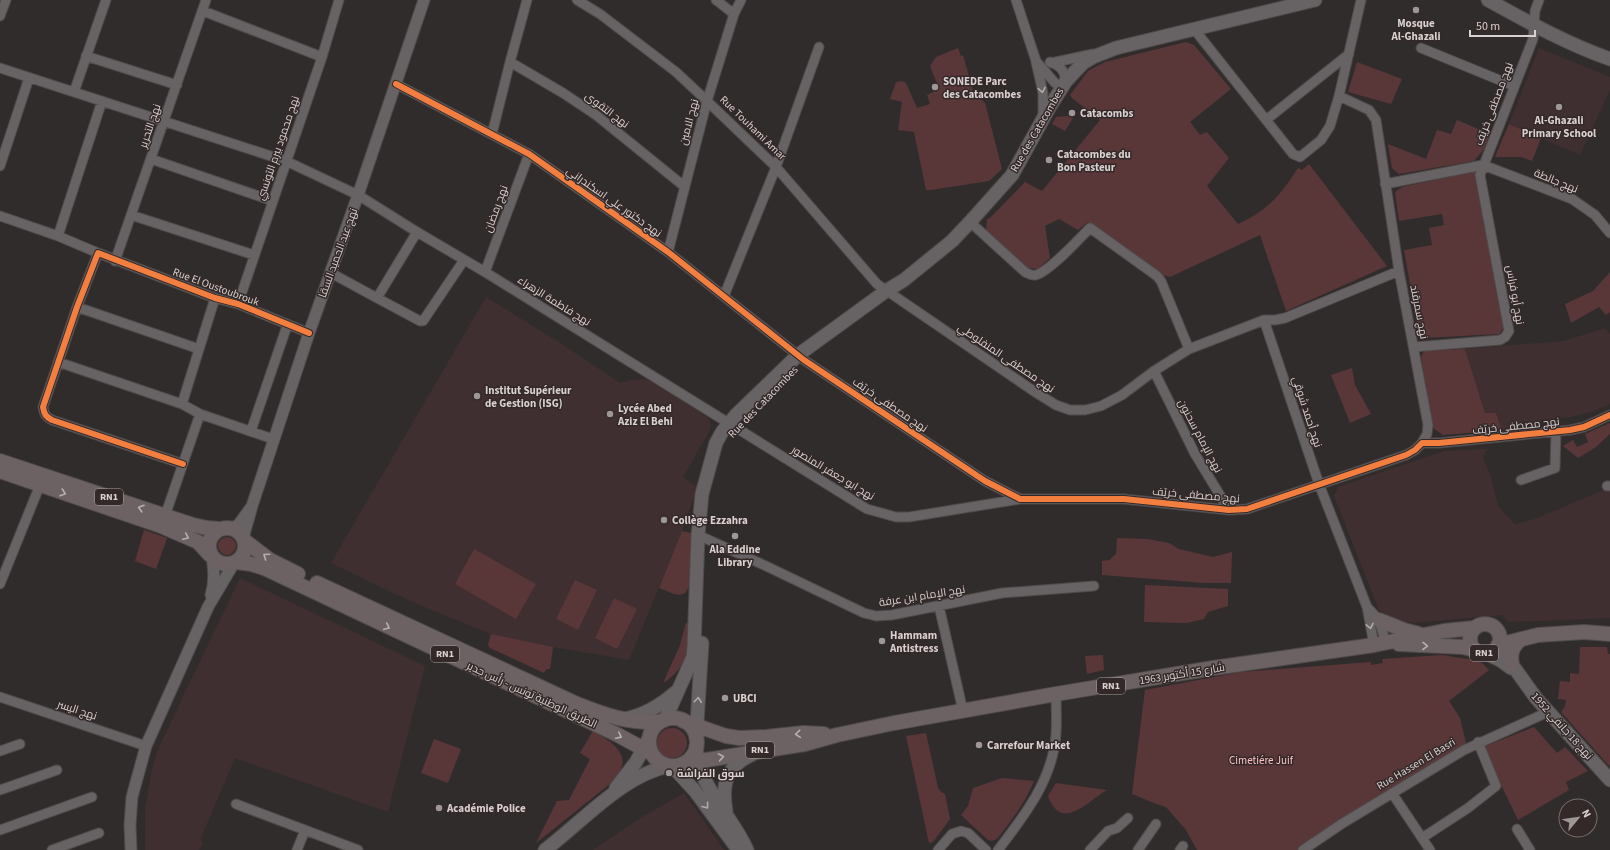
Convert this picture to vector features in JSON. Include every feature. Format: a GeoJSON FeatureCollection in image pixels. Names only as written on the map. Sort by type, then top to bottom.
{"type":"FeatureCollection","features":[{"type":"Feature","properties":{"kind":"main road","name":"Rue des Catacombes"},"geometry":{"type":"LineString","coordinates":[[663,721],[693,657],[702,537],[709,497],[723,446],[732,426],[795,368],[801,358],[888,293],[952,241],[1012,175],[1064,83],[1083,64],[1104,52],[1315,0]]}},
{"type":"Feature","properties":{"kind":"main road"},"geometry":{"type":"LineString","coordinates":[[1488,0],[1534,26],[1583,49],[1610,59]]}},
{"type":"Feature","properties":{"kind":"main road","name":"RN1"},"geometry":{"type":"LineString","coordinates":[[0,461],[200,527],[219,529],[233,528],[241,534],[244,540]]}},
{"type":"Feature","properties":{"kind":"main road","name":"RN1"},"geometry":{"type":"LineString","coordinates":[[0,471],[184,535],[198,542],[211,556],[222,564],[236,562]]}},
{"type":"Feature","properties":{"kind":"main road"},"geometry":{"type":"LineString","coordinates":[[211,556],[208,543],[210,537],[219,529]]}},
{"type":"Feature","properties":{"kind":"main road","name":"Rue des Catacombes"},"geometry":{"type":"LineString","coordinates":[[702,537],[702,652],[693,733],[698,761],[708,785],[742,839],[747,850]]}},
{"type":"Feature","properties":{"kind":"main road"},"geometry":{"type":"LineString","coordinates":[[236,562],[244,553],[244,540]]}},
{"type":"Feature","properties":{"kind":"main road","name":"الطريق الوطنية تونس - رأس جدير"},"geometry":{"type":"LineString","coordinates":[[244,540],[270,560],[295,573],[577,704],[622,720],[643,723],[663,721]]}},
{"type":"Feature","properties":{"kind":"main road","name":"الطريق الوطنية تونس - رأس جدير"},"geometry":{"type":"LineString","coordinates":[[236,562],[264,568],[611,732],[648,747]]}},
{"type":"Feature","properties":{"kind":"main road"},"geometry":{"type":"LineString","coordinates":[[1380,620],[1404,630],[1423,635]]}},
{"type":"Feature","properties":{"kind":"main road","name":"RN1"},"geometry":{"type":"LineString","coordinates":[[1538,635],[1517,633],[1481,624],[1474,628],[1470,635],[1470,643],[1480,652],[1492,651],[1498,646],[1521,638],[1538,635],[1608,632]]}},
{"type":"Feature","properties":{"kind":"main road","name":"RN1"},"geometry":{"type":"LineString","coordinates":[[1493,626],[1499,637],[1498,646]]}},
{"type":"Feature","properties":{"kind":"main road","name":"شارع 15 أكتوبر 1963"},"geometry":{"type":"LineString","coordinates":[[674,766],[760,750],[805,744],[837,735],[1056,694],[1212,668],[1380,644],[1423,635],[1474,628]]}},
{"type":"Feature","properties":{"kind":"main road"},"geometry":{"type":"LineString","coordinates":[[1513,667],[1510,655],[1521,638]]}},
{"type":"Feature","properties":{"kind":"main road","name":"شارع 15 أكتوبر 1963"},"geometry":{"type":"LineString","coordinates":[[1380,644],[1463,647],[1480,652]]}},
{"type":"Feature","properties":{"kind":"main road"},"geometry":{"type":"LineString","coordinates":[[1498,646],[1513,667]]}},
{"type":"Feature","properties":{"kind":"main road"},"geometry":{"type":"LineString","coordinates":[[1480,652],[1513,667]]}},
{"type":"Feature","properties":{"kind":"main road","name":"نهج 18 جانفي 1952"},"geometry":{"type":"LineString","coordinates":[[1513,667],[1548,712],[1610,780]]}},
{"type":"Feature","properties":{"kind":"main road"},"geometry":{"type":"LineString","coordinates":[[622,720],[652,710],[665,702],[677,691]]}},
{"type":"Feature","properties":{"kind":"main road","name":"RN1"},"geometry":{"type":"LineString","coordinates":[[663,721],[671,718],[693,733]]}},
{"type":"Feature","properties":{"kind":"main road"},"geometry":{"type":"LineString","coordinates":[[608,798],[648,747],[651,732],[663,721]]}},
{"type":"Feature","properties":{"kind":"main road"},"geometry":{"type":"LineString","coordinates":[[545,850],[608,798],[644,774],[656,769],[674,766],[689,760],[694,754],[693,733]]}},
{"type":"Feature","properties":{"kind":"main road","name":"شارع 15 أكتوبر 1963"},"geometry":{"type":"LineString","coordinates":[[693,733],[739,738],[803,733],[837,735]]}},
{"type":"Feature","properties":{"kind":"main road","name":"RN1"},"geometry":{"type":"LineString","coordinates":[[648,747],[659,762],[674,766]]}},
{"type":"Feature","properties":{"kind":"main road"},"geometry":{"type":"LineString","coordinates":[[727,816],[723,788],[726,779],[738,763],[760,750]]}},
{"type":"Feature","properties":{"kind":"main road"},"geometry":{"type":"LineString","coordinates":[[674,766],[734,844],[741,850]]}},
{"type":"Feature","properties":{"kind":"street"},"geometry":{"type":"LineString","coordinates":[[0,16],[6,0]]}},
{"type":"Feature","properties":{"kind":"street"},"geometry":{"type":"LineString","coordinates":[[74,92],[106,0]]}},
{"type":"Feature","properties":{"kind":"street","name":"نهج التحرير"},"geometry":{"type":"LineString","coordinates":[[115,260],[206,0]]}},
{"type":"Feature","properties":{"kind":"street","name":"نهج محمود بيرم التونسي"},"geometry":{"type":"LineString","coordinates":[[238,304],[322,57],[339,0]]}},
{"type":"Feature","properties":{"kind":"street","name":"نهج عبد الحميد السقا"},"geometry":{"type":"LineString","coordinates":[[244,540],[252,506],[273,439],[424,0]]}},
{"type":"Feature","properties":{"kind":"street"},"geometry":{"type":"LineString","coordinates":[[492,134],[527,0]]}},
{"type":"Feature","properties":{"kind":"street","name":"Rue Touhami Amar"},"geometry":{"type":"LineString","coordinates":[[577,0],[600,14],[676,72],[707,100],[776,168],[877,284],[888,293]]}},
{"type":"Feature","properties":{"kind":"street"},"geometry":{"type":"LineString","coordinates":[[716,0],[734,14]]}},
{"type":"Feature","properties":{"kind":"street","name":"نهج الامين"},"geometry":{"type":"LineString","coordinates":[[668,252],[707,100],[734,14],[741,0]]}},
{"type":"Feature","properties":{"kind":"street"},"geometry":{"type":"LineString","coordinates":[[1016,0],[1035,59],[1043,93],[1043,119]]}},
{"type":"Feature","properties":{"kind":"street"},"geometry":{"type":"LineString","coordinates":[[1194,30],[1293,154],[1300,157],[1326,134],[1339,96],[1361,0]]}},
{"type":"Feature","properties":{"kind":"street","name":"نهج مصطفى خريّف"},"geometry":{"type":"LineString","coordinates":[[1483,165],[1533,39],[1534,11],[1539,0]]}},
{"type":"Feature","properties":{"kind":"street"},"geometry":{"type":"LineString","coordinates":[[203,11],[322,57]]}},
{"type":"Feature","properties":{"kind":"street"},"geometry":{"type":"LineString","coordinates":[[724,296],[776,168],[818,47]]}},
{"type":"Feature","properties":{"kind":"street"},"geometry":{"type":"LineString","coordinates":[[1421,48],[1514,86]]}},
{"type":"Feature","properties":{"kind":"street"},"geometry":{"type":"LineString","coordinates":[[1051,63],[1104,52]]}},
{"type":"Feature","properties":{"kind":"street"},"geometry":{"type":"LineString","coordinates":[[1266,120],[1349,54]]}},
{"type":"Feature","properties":{"kind":"street"},"geometry":{"type":"LineString","coordinates":[[86,56],[177,85]]}},
{"type":"Feature","properties":{"kind":"street"},"geometry":{"type":"LineString","coordinates":[[1035,59],[1039,59],[1062,68],[1064,73],[1064,83],[1055,83],[1035,59]]}},
{"type":"Feature","properties":{"kind":"street","name":"نهج التقوى"},"geometry":{"type":"LineString","coordinates":[[510,62],[563,93],[596,115],[685,187]]}},
{"type":"Feature","properties":{"kind":"street","name":"نهج فاطمة الزهراء"},"geometry":{"type":"LineString","coordinates":[[0,68],[286,162],[358,195],[485,272],[732,426]]}},
{"type":"Feature","properties":{"kind":"street"},"geometry":{"type":"LineString","coordinates":[[0,166],[29,78]]}},
{"type":"Feature","properties":{"kind":"street","name":"نهج دكتور علي اسكندراني"},"geometry":{"type":"LineString","coordinates":[[396,84],[529,154],[668,252],[801,358]]}},
{"type":"Feature","properties":{"kind":"street","name":"نهج سمرقند"},"geometry":{"type":"LineString","coordinates":[[1339,96],[1364,106],[1374,114],[1376,120],[1399,271],[1428,425],[1427,434],[1422,443]]}},
{"type":"Feature","properties":{"kind":"street"},"geometry":{"type":"LineString","coordinates":[[58,236],[102,101]]}},
{"type":"Feature","properties":{"kind":"street","name":"نهج رمضان"},"geometry":{"type":"LineString","coordinates":[[485,272],[529,154]]}},
{"type":"Feature","properties":{"kind":"street"},"geometry":{"type":"LineString","coordinates":[[151,159],[273,201]]}},
{"type":"Feature","properties":{"kind":"street"},"geometry":{"type":"LineString","coordinates":[[1385,184],[1483,165]]}},
{"type":"Feature","properties":{"kind":"street","name":"نهج جالطة"},"geometry":{"type":"LineString","coordinates":[[1483,165],[1572,199],[1595,215],[1610,233]]}},
{"type":"Feature","properties":{"kind":"street","name":"نهج أبو فراس"},"geometry":{"type":"LineString","coordinates":[[1414,347],[1500,340],[1505,337],[1509,331],[1480,175],[1483,165]]}},
{"type":"Feature","properties":{"kind":"street"},"geometry":{"type":"LineString","coordinates":[[131,215],[254,255]]}},
{"type":"Feature","properties":{"kind":"street","name":"Rue El Oustoubrouk"},"geometry":{"type":"LineString","coordinates":[[0,216],[58,236],[115,260],[215,298],[238,304],[309,334]]}},
{"type":"Feature","properties":{"kind":"street"},"geometry":{"type":"LineString","coordinates":[[970,222],[1024,272],[1034,275],[1042,272],[1064,254],[1090,228],[1157,276],[1161,281],[1188,349]]}},
{"type":"Feature","properties":{"kind":"street"},"geometry":{"type":"LineString","coordinates":[[377,298],[417,232]]}},
{"type":"Feature","properties":{"kind":"street"},"geometry":{"type":"LineString","coordinates":[[98,253],[77,307],[43,407],[47,417],[52,420],[183,464]]}},
{"type":"Feature","properties":{"kind":"street"},"geometry":{"type":"LineString","coordinates":[[331,273],[420,321],[424,321],[464,260]]}},
{"type":"Feature","properties":{"kind":"street"},"geometry":{"type":"LineString","coordinates":[[1264,320],[1285,318],[1399,271]]}},
{"type":"Feature","properties":{"kind":"street","name":"نهج مصطفى المنفلوطي"},"geometry":{"type":"LineString","coordinates":[[888,293],[1035,392],[1056,405],[1070,410],[1085,410],[1101,406],[1122,395],[1154,371],[1188,349],[1264,320]]}},
{"type":"Feature","properties":{"kind":"street"},"geometry":{"type":"LineString","coordinates":[[182,404],[215,298]]}},
{"type":"Feature","properties":{"kind":"street"},"geometry":{"type":"LineString","coordinates":[[77,307],[199,349]]}},
{"type":"Feature","properties":{"kind":"street","name":"نهج أحمد شوقي"},"geometry":{"type":"LineString","coordinates":[[1264,320],[1319,484],[1367,607],[1380,620]]}},
{"type":"Feature","properties":{"kind":"street"},"geometry":{"type":"LineString","coordinates":[[251,431],[287,326]]}},
{"type":"Feature","properties":{"kind":"street","name":"نهج مصطفى خريّف"},"geometry":{"type":"LineString","coordinates":[[801,358],[985,480],[1020,499],[1124,499],[1228,510],[1247,509],[1406,455],[1415,450],[1422,443],[1439,443],[1556,432],[1584,427],[1610,415]]}},
{"type":"Feature","properties":{"kind":"street"},"geometry":{"type":"LineString","coordinates":[[58,362],[182,404],[200,414],[273,439]]}},
{"type":"Feature","properties":{"kind":"street","name":"نهج الإمام سحنون"},"geometry":{"type":"LineString","coordinates":[[1154,371],[1195,454],[1228,510]]}},
{"type":"Feature","properties":{"kind":"street"},"geometry":{"type":"LineString","coordinates":[[165,516],[200,414]]}},
{"type":"Feature","properties":{"kind":"street","name":"نهج ابو جعفر المنصور"},"geometry":{"type":"LineString","coordinates":[[732,426],[867,509],[887,516],[909,517],[1020,499]]}},
{"type":"Feature","properties":{"kind":"street"},"geometry":{"type":"LineString","coordinates":[[1521,480],[1555,468],[1556,432]]}},
{"type":"Feature","properties":{"kind":"street"},"geometry":{"type":"LineString","coordinates":[[0,584],[40,485]]}},
{"type":"Feature","properties":{"kind":"street"},"geometry":{"type":"LineString","coordinates":[[233,528],[239,524],[252,506]]}},
{"type":"Feature","properties":{"kind":"street","name":"نهج الإمام ابن عرفة"},"geometry":{"type":"LineString","coordinates":[[702,537],[864,612],[876,616],[892,615],[1009,593],[1094,586]]}},
{"type":"Feature","properties":{"kind":"street"},"geometry":{"type":"LineString","coordinates":[[208,607],[214,583],[211,556]]}},
{"type":"Feature","properties":{"kind":"street"},"geometry":{"type":"LineString","coordinates":[[131,850],[130,825],[132,797],[146,746],[208,607],[236,562]]}},
{"type":"Feature","properties":{"kind":"street"},"geometry":{"type":"LineString","coordinates":[[939,606],[963,711]]}},
{"type":"Feature","properties":{"kind":"street"},"geometry":{"type":"LineString","coordinates":[[1367,607],[1380,644]]}},
{"type":"Feature","properties":{"kind":"street"},"geometry":{"type":"LineString","coordinates":[[1380,620],[1380,644]]}},
{"type":"Feature","properties":{"kind":"street"},"geometry":{"type":"LineString","coordinates":[[998,850],[1034,801],[1047,773],[1056,735],[1056,694]]}},
{"type":"Feature","properties":{"kind":"street","name":"نهج اليسر"},"geometry":{"type":"LineString","coordinates":[[0,697],[146,746]]}},
{"type":"Feature","properties":{"kind":"street","name":"Rue Hassen El Basri"},"geometry":{"type":"LineString","coordinates":[[1303,850],[1343,823],[1433,767],[1478,742],[1548,712]]}},
{"type":"Feature","properties":{"kind":"street"},"geometry":{"type":"LineString","coordinates":[[1422,838],[1468,808],[1496,786],[1478,742]]}},
{"type":"Feature","properties":{"kind":"street"},"geometry":{"type":"LineString","coordinates":[[0,750],[20,744]]}},
{"type":"Feature","properties":{"kind":"street"},"geometry":{"type":"LineString","coordinates":[[0,790],[57,770]]}},
{"type":"Feature","properties":{"kind":"street"},"geometry":{"type":"LineString","coordinates":[[1392,793],[1430,850]]}},
{"type":"Feature","properties":{"kind":"street"},"geometry":{"type":"LineString","coordinates":[[0,830],[92,797]]}},
{"type":"Feature","properties":{"kind":"street"},"geometry":{"type":"LineString","coordinates":[[236,804],[358,850]]}},
{"type":"Feature","properties":{"kind":"street"},"geometry":{"type":"LineString","coordinates":[[1090,850],[1108,831],[1117,828],[1128,818]]}},
{"type":"Feature","properties":{"kind":"street"},"geometry":{"type":"LineString","coordinates":[[1138,850],[1156,824]]}},
{"type":"Feature","properties":{"kind":"street"},"geometry":{"type":"LineString","coordinates":[[1517,829],[1530,850]]}},
{"type":"Feature","properties":{"kind":"street"},"geometry":{"type":"LineString","coordinates":[[297,850],[305,830]]}},
{"type":"Feature","properties":{"kind":"street"},"geometry":{"type":"LineString","coordinates":[[938,850],[952,834],[961,831],[968,834],[986,850]]}},
{"type":"Feature","properties":{"kind":"street"},"geometry":{"type":"LineString","coordinates":[[52,850],[99,833]]}},
{"type":"Feature","properties":{"kind":"shaded area","name":"Al-Ghazali Primary School"},"geometry":{"type":"Polygon","coordinates":[[[1539,48],[1610,77],[1610,90],[1580,155],[1509,124],[1539,48]]]}},
{"type":"Feature","properties":{"kind":"shaded area"},"geometry":{"type":"Polygon","coordinates":[[[486,297],[557,341],[620,383],[644,379],[654,382],[710,420],[711,426],[709,432],[683,477],[697,487],[682,531],[629,660],[529,643],[491,634],[410,601],[331,563],[486,297]]]}},
{"type":"Feature","properties":{"kind":"shaded area"},"geometry":{"type":"Polygon","coordinates":[[[1605,328],[1610,334],[1610,404],[1591,412],[1570,417],[1541,420],[1541,424],[1502,430],[1496,413],[1485,413],[1465,349],[1564,341],[1605,328]]]}},
{"type":"Feature","properties":{"kind":"shaded area"},"geometry":{"type":"Polygon","coordinates":[[[1487,449],[1483,458],[1491,477],[1498,506],[1515,524],[1535,519],[1604,490],[1610,491],[1610,618],[1509,622],[1502,615],[1412,623],[1394,619],[1379,610],[1334,496],[1338,487],[1444,451],[1487,449]]]}},
{"type":"Feature","properties":{"kind":"shaded area"},"geometry":{"type":"Polygon","coordinates":[[[240,578],[425,666],[388,812],[235,758],[200,840],[203,842],[199,850],[145,850],[145,809],[152,769],[158,749],[240,578]]]}},
{"type":"Feature","properties":{"kind":"shaded area"},"geometry":{"type":"Polygon","coordinates":[[[684,793],[724,850],[593,850],[637,820],[684,793]]]}},
{"type":"Feature","properties":{"kind":"green space"},"geometry":{"type":"Polygon","coordinates":[[[1186,42],[1194,45],[1231,89],[1190,122],[1200,135],[1207,132],[1229,158],[1207,186],[1238,224],[1265,208],[1285,187],[1298,168],[1302,170],[1309,164],[1387,266],[1286,311],[1260,235],[1170,277],[1162,275],[1088,222],[1078,230],[1059,219],[1045,226],[1050,258],[1038,269],[1028,268],[986,230],[987,219],[990,218],[1025,182],[1042,191],[1100,120],[1070,95],[1088,71],[1105,62],[1186,42]]]}},
{"type":"Feature","properties":{"kind":"green space"},"geometry":{"type":"Polygon","coordinates":[[[958,48],[961,56],[963,55],[973,91],[985,103],[1002,169],[989,181],[926,190],[914,132],[898,130],[902,102],[890,99],[896,82],[902,81],[906,83],[917,108],[930,104],[927,95],[939,89],[930,66],[936,57],[958,48]]]}},
{"type":"Feature","properties":{"kind":"green space"},"geometry":{"type":"Polygon","coordinates":[[[1357,62],[1402,79],[1391,104],[1348,92],[1357,62]]]}},
{"type":"Feature","properties":{"kind":"green space"},"geometry":{"type":"Polygon","coordinates":[[[1067,116],[1073,118],[1065,131],[1052,124],[1056,117],[1067,116]]]}},
{"type":"Feature","properties":{"kind":"green space"},"geometry":{"type":"Polygon","coordinates":[[[1457,120],[1490,134],[1484,149],[1474,161],[1399,174],[1392,168],[1388,144],[1426,159],[1437,130],[1451,134],[1457,120]]]}},
{"type":"Feature","properties":{"kind":"green space"},"geometry":{"type":"Polygon","coordinates":[[[1509,124],[1541,138],[1532,161],[1521,157],[1495,157],[1509,124]]]}},
{"type":"Feature","properties":{"kind":"green space"},"geometry":{"type":"Polygon","coordinates":[[[1476,171],[1505,326],[1499,334],[1424,338],[1419,334],[1404,250],[1432,245],[1429,228],[1444,225],[1442,214],[1399,221],[1395,192],[1402,187],[1476,171]]]}},
{"type":"Feature","properties":{"kind":"green space"},"geometry":{"type":"Polygon","coordinates":[[[1610,272],[1610,312],[1606,315],[1599,307],[1571,323],[1565,304],[1593,291],[1610,272]]]}},
{"type":"Feature","properties":{"kind":"green space"},"geometry":{"type":"Polygon","coordinates":[[[1465,349],[1485,413],[1496,413],[1502,430],[1443,435],[1433,428],[1421,357],[1424,351],[1465,349]]]}},
{"type":"Feature","properties":{"kind":"green space"},"geometry":{"type":"Polygon","coordinates":[[[1352,368],[1355,385],[1371,414],[1350,423],[1331,375],[1352,368]]]}},
{"type":"Feature","properties":{"kind":"green space"},"geometry":{"type":"Polygon","coordinates":[[[1610,423],[1610,434],[1596,447],[1578,458],[1563,446],[1573,440],[1577,447],[1588,442],[1585,434],[1610,423]]]}},
{"type":"Feature","properties":{"kind":"green space"},"geometry":{"type":"Polygon","coordinates":[[[144,530],[167,538],[156,569],[135,561],[144,530]]]}},
{"type":"Feature","properties":{"kind":"green space"},"geometry":{"type":"Polygon","coordinates":[[[682,531],[691,533],[692,566],[687,591],[678,595],[659,588],[682,531]]]}},
{"type":"Feature","properties":{"kind":"green space"},"geometry":{"type":"Polygon","coordinates":[[[223,537],[231,537],[236,542],[234,553],[231,555],[223,555],[218,550],[218,542],[223,537]]]}},
{"type":"Feature","properties":{"kind":"green space"},"geometry":{"type":"Polygon","coordinates":[[[1117,538],[1147,539],[1169,543],[1179,549],[1213,557],[1232,552],[1231,583],[1205,583],[1102,575],[1102,561],[1109,560],[1116,554],[1117,538]]]}},
{"type":"Feature","properties":{"kind":"green space"},"geometry":{"type":"Polygon","coordinates":[[[474,549],[536,584],[516,619],[455,584],[474,549]]]}},
{"type":"Feature","properties":{"kind":"green space"},"geometry":{"type":"Polygon","coordinates":[[[575,580],[597,590],[578,630],[556,619],[575,580]]]}},
{"type":"Feature","properties":{"kind":"green space"},"geometry":{"type":"Polygon","coordinates":[[[1145,585],[1228,589],[1228,606],[1208,612],[1204,619],[1187,623],[1144,622],[1145,585]]]}},
{"type":"Feature","properties":{"kind":"green space"},"geometry":{"type":"Polygon","coordinates":[[[614,598],[637,609],[617,649],[595,638],[614,598]]]}},
{"type":"Feature","properties":{"kind":"green space"},"geometry":{"type":"Polygon","coordinates":[[[686,623],[689,623],[689,641],[685,657],[677,671],[663,683],[680,645],[686,623]]]}},
{"type":"Feature","properties":{"kind":"green space"},"geometry":{"type":"Polygon","coordinates":[[[491,634],[553,647],[550,669],[547,669],[544,673],[490,648],[488,645],[491,634]]]}},
{"type":"Feature","properties":{"kind":"green space"},"geometry":{"type":"Polygon","coordinates":[[[1580,647],[1607,647],[1608,654],[1610,654],[1610,767],[1561,712],[1565,706],[1566,700],[1558,699],[1560,681],[1570,682],[1570,673],[1579,674],[1580,647]]]}},
{"type":"Feature","properties":{"kind":"green space"},"geometry":{"type":"Polygon","coordinates":[[[1103,655],[1104,670],[1087,674],[1085,656],[1103,655]]]}},
{"type":"Feature","properties":{"kind":"green space","name":"Cimetiére Juif"},"geometry":{"type":"Polygon","coordinates":[[[1442,655],[1480,661],[1489,670],[1449,701],[1460,718],[1466,743],[1312,838],[1309,843],[1299,850],[1197,850],[1186,830],[1166,807],[1132,794],[1145,690],[1241,672],[1371,662],[1371,665],[1383,663],[1382,659],[1442,655]]]}},
{"type":"Feature","properties":{"kind":"green space"},"geometry":{"type":"Polygon","coordinates":[[[1534,727],[1557,753],[1565,747],[1588,771],[1566,782],[1569,790],[1518,820],[1483,747],[1534,727]]]}},
{"type":"Feature","properties":{"kind":"green space"},"geometry":{"type":"Polygon","coordinates":[[[672,728],[678,729],[686,737],[686,749],[678,757],[672,758],[666,757],[658,749],[657,743],[658,737],[666,729],[672,728]]]}},
{"type":"Feature","properties":{"kind":"green space"},"geometry":{"type":"Polygon","coordinates":[[[593,731],[609,741],[620,752],[622,766],[618,774],[611,783],[536,843],[557,801],[569,800],[590,759],[580,753],[593,731]]]}},
{"type":"Feature","properties":{"kind":"green space"},"geometry":{"type":"Polygon","coordinates":[[[926,733],[938,788],[945,794],[950,819],[933,842],[929,843],[906,736],[926,733]]]}},
{"type":"Feature","properties":{"kind":"green space"},"geometry":{"type":"Polygon","coordinates":[[[434,739],[461,749],[448,783],[421,773],[434,739]]]}},
{"type":"Feature","properties":{"kind":"green space"},"geometry":{"type":"Polygon","coordinates":[[[1002,778],[1034,781],[1012,819],[997,839],[992,841],[988,840],[961,815],[968,806],[973,788],[1002,778]]]}},
{"type":"Feature","properties":{"kind":"green space"},"geometry":{"type":"Polygon","coordinates":[[[1056,783],[1107,790],[1075,811],[1067,813],[1060,812],[1053,807],[1048,796],[1056,783]]]}},
{"type":"Feature","properties":{"kind":"cycle path"},"geometry":{"type":"LineString","coordinates":[[396,84],[529,154],[668,252],[804,360],[985,481],[1020,499],[1124,499],[1229,510],[1247,509],[1406,455],[1415,450],[1422,443],[1439,443],[1570,430],[1584,427],[1610,415]]}},
{"type":"Feature","properties":{"kind":"cycle path"},"geometry":{"type":"LineString","coordinates":[[183,464],[52,420],[45,413],[43,407],[77,307],[98,253],[215,298],[238,304],[309,333]]}},
{"type":"Feature","properties":{"kind":"place","name":"Mosque Al-Ghazali"},"geometry":{"type":"Point","coordinates":[1416,10]}},
{"type":"Feature","properties":{"kind":"place","name":"SONEDE Parc des Catacombes"},"geometry":{"type":"Point","coordinates":[935,87]}},
{"type":"Feature","properties":{"kind":"place","name":"Al-Ghazali Primary School"},"geometry":{"type":"Point","coordinates":[1559,107]}},
{"type":"Feature","properties":{"kind":"place","name":"Catacombs"},"geometry":{"type":"Point","coordinates":[1072,113]}},
{"type":"Feature","properties":{"kind":"place","name":"Catacombes du Bon Pasteur"},"geometry":{"type":"Point","coordinates":[1049,160]}},
{"type":"Feature","properties":{"kind":"place","name":"Institut Supérieur de Gestion (ISG)"},"geometry":{"type":"Point","coordinates":[477,396]}},
{"type":"Feature","properties":{"kind":"place","name":"Lycée Abed Aziz El Behi"},"geometry":{"type":"Point","coordinates":[610,414]}},
{"type":"Feature","properties":{"kind":"place","name":"Collège Ezzahra"},"geometry":{"type":"Point","coordinates":[664,520]}},
{"type":"Feature","properties":{"kind":"place","name":"Ala Eddine Library"},"geometry":{"type":"Point","coordinates":[735,536]}},
{"type":"Feature","properties":{"kind":"place","name":"Hammam Antistress"},"geometry":{"type":"Point","coordinates":[882,641]}},
{"type":"Feature","properties":{"kind":"place","name":"UBCI"},"geometry":{"type":"Point","coordinates":[725,698]}},
{"type":"Feature","properties":{"kind":"place","name":"Carrefour Market"},"geometry":{"type":"Point","coordinates":[979,745]}},
{"type":"Feature","properties":{"kind":"place","name":"سوق الفراشة"},"geometry":{"type":"Point","coordinates":[669,773]}},
{"type":"Feature","properties":{"kind":"place","name":"Académie Police"},"geometry":{"type":"Point","coordinates":[439,808]}}]}
